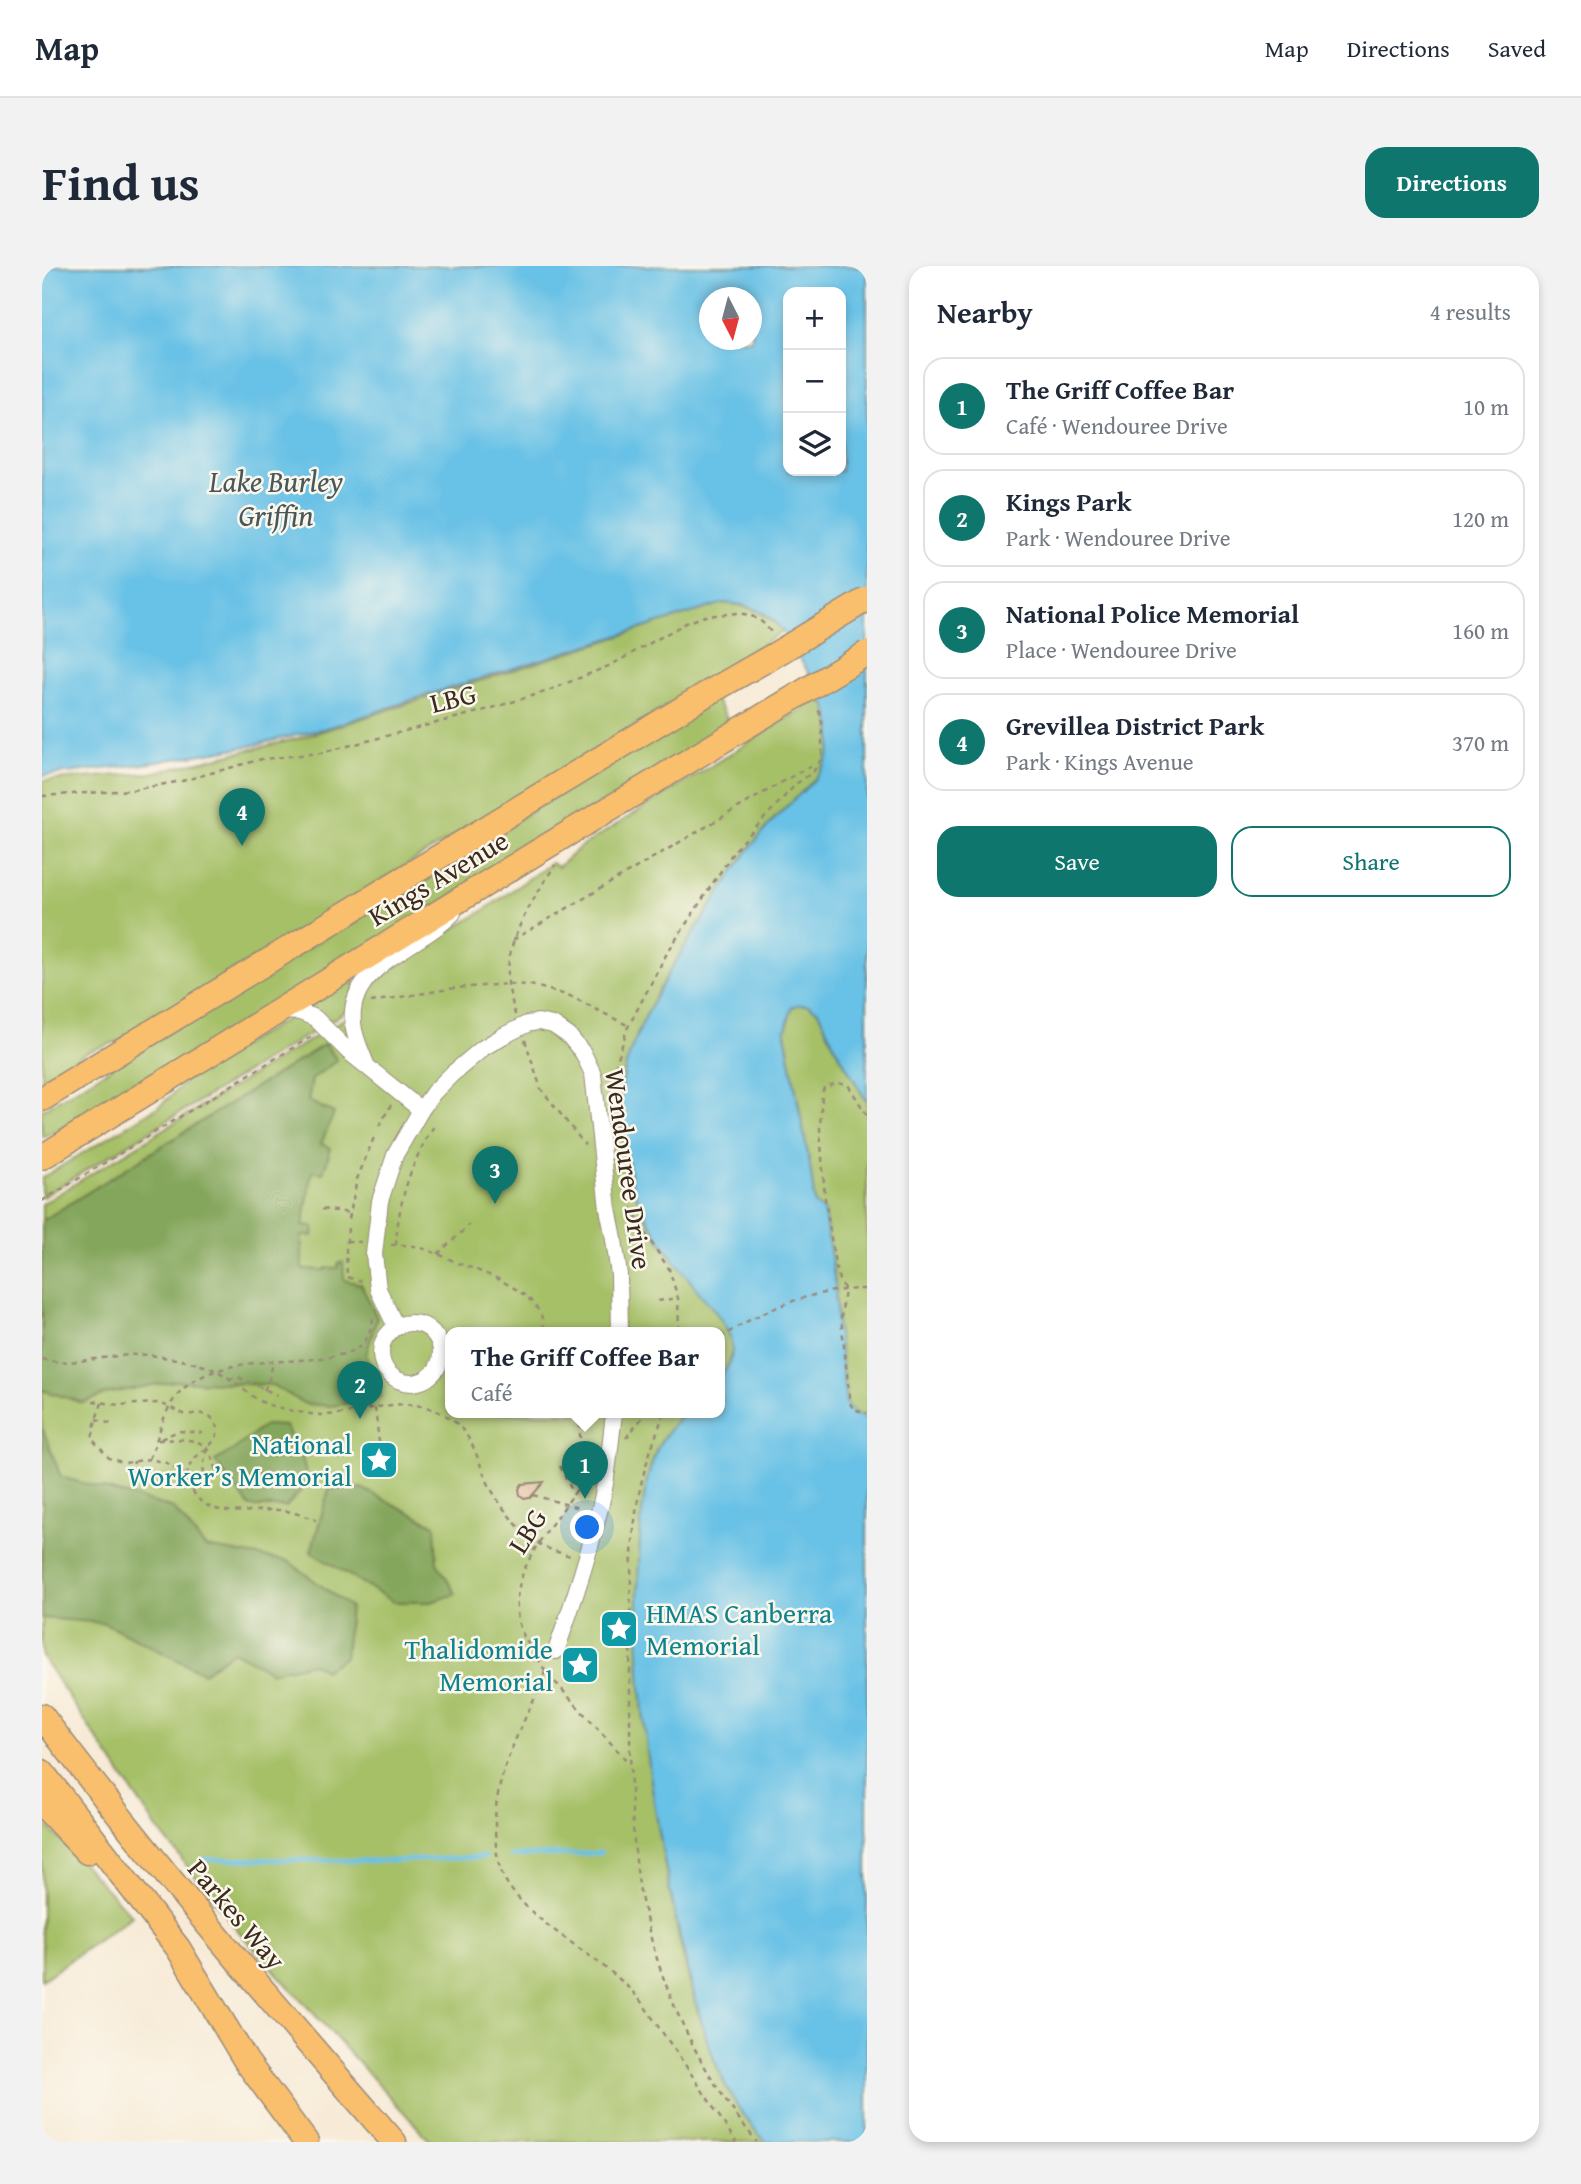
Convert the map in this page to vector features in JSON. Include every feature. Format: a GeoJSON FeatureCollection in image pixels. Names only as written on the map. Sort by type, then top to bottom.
{"type":"FeatureCollection","features":[{"type":"Feature","properties":{"kind":"main road","name":"Kings Avenue"},"geometry":{"type":"LineString","coordinates":[[42,1100],[691,703],[774,649],[867,599]]}},
{"type":"Feature","properties":{"kind":"main road","name":"Kings Avenue"},"geometry":{"type":"LineString","coordinates":[[42,1157],[474,890],[806,700],[867,653]]}},
{"type":"Feature","properties":{"kind":"main road"},"geometry":{"type":"LineString","coordinates":[[42,1699],[90,1780]]}},
{"type":"Feature","properties":{"kind":"main road","name":"Parkes Way"},"geometry":{"type":"LineString","coordinates":[[42,1716],[205,1923],[394,2142]]}},
{"type":"Feature","properties":{"kind":"main road"},"geometry":{"type":"LineString","coordinates":[[42,1772],[185,1959],[246,2061],[306,2142]]}},
{"type":"Feature","properties":{"kind":"main road"},"geometry":{"type":"LineString","coordinates":[[42,1804],[85,1850],[151,1913]]}},
{"type":"Feature","properties":{"kind":"street"},"geometry":{"type":"LineString","coordinates":[[366,1064],[355,1036],[353,1021],[354,1004],[361,985],[376,968],[441,926],[474,890]]}},
{"type":"Feature","properties":{"kind":"street"},"geometry":{"type":"LineString","coordinates":[[276,1011],[300,1012],[313,1017],[349,1052],[421,1110]]}},
{"type":"Feature","properties":{"kind":"street","name":"Wendouree Drive"},"geometry":{"type":"LineString","coordinates":[[396,1327],[376,1284],[375,1227],[390,1167],[406,1133],[438,1088],[460,1066],[513,1030],[527,1024],[544,1022],[556,1026],[572,1039],[587,1060],[594,1080],[608,1209],[619,1275],[620,1327]]}},
{"type":"Feature","properties":{"kind":"street"},"geometry":{"type":"LineString","coordinates":[[556,1651],[586,1562],[605,1484],[613,1418]]}},
{"type":"Feature","properties":{"kind":"path","name":"LBG"},"geometry":{"type":"LineString","coordinates":[[42,796],[132,790],[182,781],[262,760],[321,753],[482,711],[544,692],[611,665],[686,623],[705,616],[737,613],[750,615],[772,631],[774,649]]}},
{"type":"Feature","properties":{"kind":"path"},"geometry":{"type":"LineString","coordinates":[[611,1103],[614,1072],[628,1025],[667,953],[734,851],[796,784],[813,772],[822,758],[822,722],[806,700]]}},
{"type":"Feature","properties":{"kind":"path"},"geometry":{"type":"LineString","coordinates":[[517,1021],[508,984],[513,940],[806,768],[817,766]]}},
{"type":"Feature","properties":{"kind":"path"},"geometry":{"type":"LineString","coordinates":[[366,1003],[447,989],[531,985],[570,996],[628,1025]]}},
{"type":"Feature","properties":{"kind":"path"},"geometry":{"type":"LineString","coordinates":[[42,1201],[322,1030]]}},
{"type":"Feature","properties":{"kind":"path"},"geometry":{"type":"LineString","coordinates":[[523,1033],[542,1091],[588,1149]]}},
{"type":"Feature","properties":{"kind":"path"},"geometry":{"type":"LineString","coordinates":[[867,1115],[848,1085],[833,1084],[824,1088],[820,1129],[825,1199],[835,1264],[845,1290],[841,1318],[849,1403],[853,1409],[867,1413]]}},
{"type":"Feature","properties":{"kind":"path"},"geometry":{"type":"LineString","coordinates":[[379,1126],[397,1092]]}},
{"type":"Feature","properties":{"kind":"path"},"geometry":{"type":"LineString","coordinates":[[396,1245],[400,1209],[408,1178],[434,1126]]}},
{"type":"Feature","properties":{"kind":"path"},"geometry":{"type":"LineString","coordinates":[[349,1219],[358,1175],[375,1135]]}},
{"type":"Feature","properties":{"kind":"path"},"geometry":{"type":"LineString","coordinates":[[619,1160],[632,1209],[669,1269],[678,1298],[680,1327]]}},
{"type":"Feature","properties":{"kind":"path"},"geometry":{"type":"LineString","coordinates":[[322,1209],[350,1213]]}},
{"type":"Feature","properties":{"kind":"path"},"geometry":{"type":"LineString","coordinates":[[438,1255],[469,1225]]}},
{"type":"Feature","properties":{"kind":"path"},"geometry":{"type":"LineString","coordinates":[[348,1228],[347,1277],[365,1282],[366,1286]]}},
{"type":"Feature","properties":{"kind":"path"},"geometry":{"type":"LineString","coordinates":[[347,1241],[368,1243]]}},
{"type":"Feature","properties":{"kind":"path"},"geometry":{"type":"LineString","coordinates":[[388,1245],[416,1246],[496,1278],[517,1291],[540,1312],[544,1327]]}},
{"type":"Feature","properties":{"kind":"path"},"geometry":{"type":"LineString","coordinates":[[725,1335],[757,1315],[796,1300],[845,1290],[867,1289]]}},
{"type":"Feature","properties":{"kind":"path"},"geometry":{"type":"LineString","coordinates":[[658,1301],[678,1298]]}},
{"type":"Feature","properties":{"kind":"path"},"geometry":{"type":"LineString","coordinates":[[149,1459],[168,1406],[187,1386],[223,1367],[337,1356],[361,1346],[370,1331],[375,1308]]}},
{"type":"Feature","properties":{"kind":"path"},"geometry":{"type":"LineString","coordinates":[[42,1359],[82,1361],[112,1355],[146,1355],[215,1370],[265,1403],[312,1414],[343,1415],[388,1405],[416,1405],[445,1417]]}},
{"type":"Feature","properties":{"kind":"path"},"geometry":{"type":"LineString","coordinates":[[264,1390],[273,1363]]}},
{"type":"Feature","properties":{"kind":"path"},"geometry":{"type":"LineString","coordinates":[[229,1380],[238,1377],[277,1395]]}},
{"type":"Feature","properties":{"kind":"path"},"geometry":{"type":"LineString","coordinates":[[93,1401],[119,1405],[160,1403],[186,1416],[199,1413],[211,1417],[219,1429],[216,1440],[194,1458],[187,1476],[201,1501],[215,1509],[239,1512],[278,1510],[298,1513],[316,1520]]}},
{"type":"Feature","properties":{"kind":"path"},"geometry":{"type":"LineString","coordinates":[[102,1403],[92,1439],[109,1458],[125,1463],[149,1459],[167,1463],[187,1476]]}},
{"type":"Feature","properties":{"kind":"path"},"geometry":{"type":"LineString","coordinates":[[375,1408],[379,1442]]}},
{"type":"Feature","properties":{"kind":"path"},"geometry":{"type":"LineString","coordinates":[[447,1418],[454,1422],[471,1442],[489,1485],[511,1518],[539,1544],[586,1562]]}},
{"type":"Feature","properties":{"kind":"path","name":"LBG"},"geometry":{"type":"LineString","coordinates":[[579,1418],[582,1447],[586,1451],[596,1452],[574,1495],[531,1555],[519,1586],[517,1613],[526,1642],[545,1671],[629,1763]]}},
{"type":"Feature","properties":{"kind":"path"},"geometry":{"type":"LineString","coordinates":[[625,1439],[642,1418]]}},
{"type":"Feature","properties":{"kind":"path"},"geometry":{"type":"LineString","coordinates":[[662,1418],[640,1489],[633,1548],[629,1763],[639,1888],[656,1959],[679,2020],[700,2060],[736,2116],[757,2142]]}},
{"type":"Feature","properties":{"kind":"path"},"geometry":{"type":"LineString","coordinates":[[96,1419],[111,1424]]}},
{"type":"Feature","properties":{"kind":"path"},"geometry":{"type":"LineString","coordinates":[[158,1440],[178,1431],[203,1433]]}},
{"type":"Feature","properties":{"kind":"path"},"geometry":{"type":"LineString","coordinates":[[158,1440],[190,1440],[208,1449],[217,1470]]}},
{"type":"Feature","properties":{"kind":"path"},"geometry":{"type":"LineString","coordinates":[[204,1473],[203,1465],[208,1449]]}},
{"type":"Feature","properties":{"kind":"path"},"geometry":{"type":"LineString","coordinates":[[132,1474],[134,1461]]}},
{"type":"Feature","properties":{"kind":"path"},"geometry":{"type":"LineString","coordinates":[[560,1466],[574,1495]]}},
{"type":"Feature","properties":{"kind":"path"},"geometry":{"type":"LineString","coordinates":[[533,1494],[579,1508]]}},
{"type":"Feature","properties":{"kind":"path"},"geometry":{"type":"LineString","coordinates":[[545,1671],[542,1684],[503,1774],[497,1796],[496,1842],[504,1878],[528,1907],[547,1924],[610,1970],[638,1997],[736,2142]]}},
{"type":"Feature","properties":{"kind":"green space"},"geometry":{"type":"Polygon","coordinates":[[[724,603],[757,611],[784,631],[746,654],[747,657],[119,1041],[87,1052],[42,1079],[42,781],[151,773],[300,738],[724,603]]]}},
{"type":"Feature","properties":{"kind":"green space"},"geometry":{"type":"Polygon","coordinates":[[[823,696],[832,730],[826,763],[813,781],[778,814],[755,842],[684,949],[641,1025],[626,1066],[621,1091],[622,1128],[635,1192],[663,1244],[727,1329],[732,1349],[727,1367],[725,1370],[725,1327],[445,1327],[445,1418],[679,1418],[656,1451],[648,1478],[643,1512],[638,1623],[647,1738],[673,1907],[700,2019],[719,2072],[729,2091],[766,2142],[431,2142],[241,1934],[157,1828],[42,1657],[42,1204],[362,1008],[368,990],[388,969],[483,911],[551,863],[558,867],[579,848],[823,696]]]}},
{"type":"Feature","properties":{"kind":"green space"},"geometry":{"type":"Polygon","coordinates":[[[715,699],[732,726],[91,1115],[42,1137],[42,1110],[715,699]]]}},
{"type":"Feature","properties":{"kind":"green space"},"geometry":{"type":"Polygon","coordinates":[[[353,980],[356,981],[349,1009],[329,1022],[308,1007],[353,980]]]}},
{"type":"Feature","properties":{"kind":"green space"},"geometry":{"type":"Polygon","coordinates":[[[798,1004],[808,1005],[818,1011],[867,1102],[867,1419],[854,1414],[846,1404],[835,1283],[824,1213],[815,1204],[785,1033],[791,1007],[798,1004]]]}},
{"type":"Feature","properties":{"kind":"green space"},"geometry":{"type":"Polygon","coordinates":[[[290,1017],[321,1027],[42,1197],[42,1178],[161,1105],[191,1076],[290,1017]]]}},
{"type":"Feature","properties":{"kind":"green space"},"geometry":{"type":"Polygon","coordinates":[[[325,1044],[337,1060],[312,1079],[308,1101],[334,1113],[321,1144],[331,1148],[323,1173],[313,1171],[311,1176],[303,1226],[314,1227],[313,1236],[302,1236],[302,1269],[338,1268],[338,1263],[343,1262],[344,1280],[361,1284],[377,1318],[366,1355],[381,1396],[332,1406],[305,1404],[272,1385],[174,1381],[106,1394],[83,1403],[42,1390],[42,1221],[325,1044]]]}},
{"type":"Feature","properties":{"kind":"green space"},"geometry":{"type":"Polygon","coordinates":[[[265,1425],[285,1426],[302,1457],[308,1483],[286,1507],[250,1507],[215,1461],[265,1425]]]}},
{"type":"Feature","properties":{"kind":"green space"},"geometry":{"type":"Polygon","coordinates":[[[42,1427],[61,1477],[173,1508],[205,1547],[288,1561],[350,1607],[345,1657],[324,1670],[313,1663],[272,1672],[233,1651],[203,1673],[105,1623],[42,1618],[42,1427]]]}},
{"type":"Feature","properties":{"kind":"green space"},"geometry":{"type":"Polygon","coordinates":[[[361,1488],[435,1525],[437,1563],[456,1594],[431,1602],[394,1602],[311,1552],[329,1489],[361,1488]]]}},
{"type":"Feature","properties":{"kind":"green space"},"geometry":{"type":"Polygon","coordinates":[[[42,1820],[132,1916],[42,1980],[42,1820]]]}},
{"type":"Feature","properties":{"kind":"water","name":"Lake Burley Griffin"},"geometry":{"type":"Polygon","coordinates":[[[42,266],[867,266],[867,1102],[818,1011],[808,1005],[792,1007],[785,1033],[815,1204],[824,1212],[835,1283],[846,1403],[854,1414],[867,1419],[867,2142],[766,2142],[744,2116],[726,2086],[712,2054],[687,1967],[663,1854],[648,1758],[639,1660],[640,1536],[650,1470],[656,1451],[670,1429],[679,1418],[725,1418],[725,1370],[732,1349],[723,1322],[667,1250],[635,1193],[620,1107],[630,1053],[665,979],[753,844],[823,768],[831,747],[832,734],[821,695],[790,642],[769,617],[748,607],[724,603],[331,727],[250,746],[144,764],[42,776],[42,266]]]}},
{"type":"Feature","properties":{"kind":"building"},"geometry":{"type":"Polygon","coordinates":[[[544,1482],[530,1498],[520,1495],[522,1484],[544,1482]]]}},
{"type":"Feature","properties":{"kind":"waterway"},"geometry":{"type":"LineString","coordinates":[[510,1856],[601,1853]]}},
{"type":"Feature","properties":{"kind":"waterway"},"geometry":{"type":"LineString","coordinates":[[205,1859],[392,1861],[485,1857]]}},
{"type":"Feature","properties":{"kind":"place","name":"Grevillea District Park"},"geometry":{"type":"Point","coordinates":[242,846]}},
{"type":"Feature","properties":{"kind":"place","name":"National Police Memorial"},"geometry":{"type":"Point","coordinates":[495,1204]}},
{"type":"Feature","properties":{"kind":"place","name":"Kings Park"},"geometry":{"type":"Point","coordinates":[360,1419]}},
{"type":"Feature","properties":{"kind":"place","name":"National Worker’s Memorial"},"geometry":{"type":"Point","coordinates":[379,1460]}},
{"type":"Feature","properties":{"kind":"place","name":"The Griff Coffee Bar"},"geometry":{"type":"Point","coordinates":[585,1499]}},
{"type":"Feature","properties":{"kind":"place","name":"HMAS Canberra Memorial"},"geometry":{"type":"Point","coordinates":[619,1629]}},
{"type":"Feature","properties":{"kind":"place","name":"Thalidomide Memorial"},"geometry":{"type":"Point","coordinates":[580,1665]}}]}
